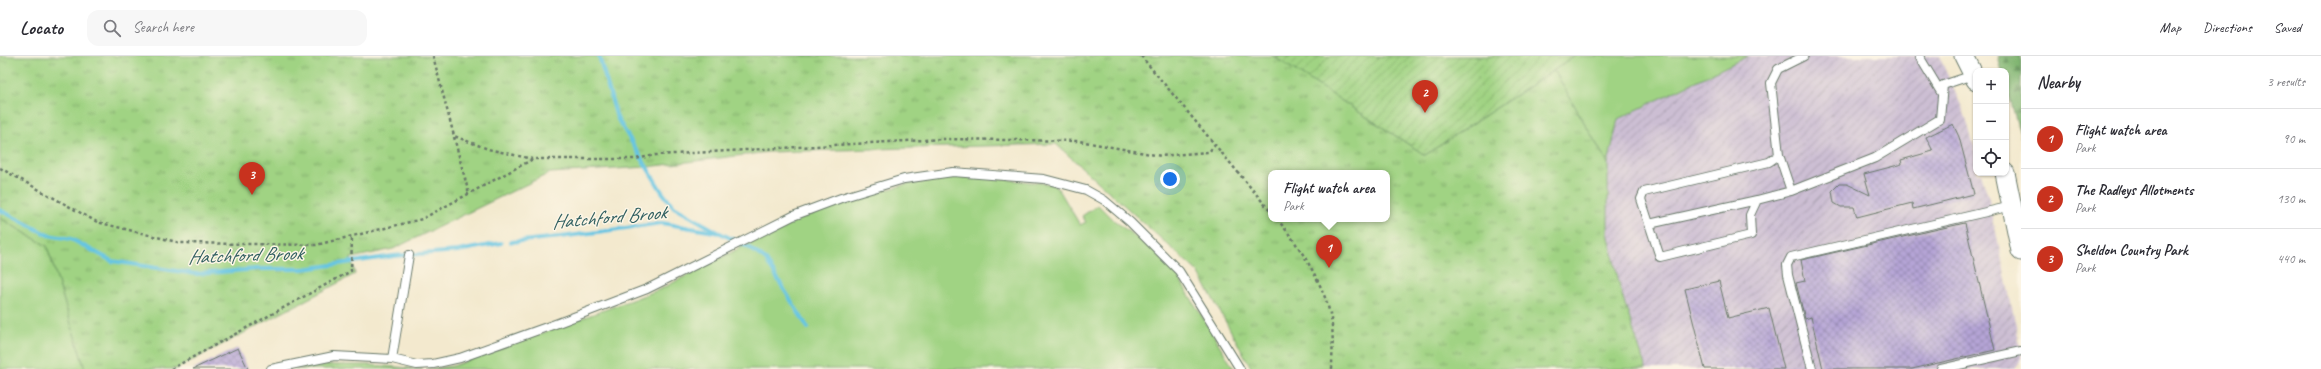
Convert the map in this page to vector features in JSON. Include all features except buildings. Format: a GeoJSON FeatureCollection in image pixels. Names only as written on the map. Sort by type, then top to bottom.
{"type":"FeatureCollection","features":[{"type":"Feature","properties":{"kind":"street"},"geometry":{"type":"LineString","coordinates":[[1964,56],[1973,74]]}},
{"type":"Feature","properties":{"kind":"street"},"geometry":{"type":"LineString","coordinates":[[2006,176],[2021,251]]}},
{"type":"Feature","properties":{"kind":"lane"},"geometry":{"type":"LineString","coordinates":[[1791,191],[1779,155],[1771,83],[1778,69],[1804,56]]}},
{"type":"Feature","properties":{"kind":"lane"},"geometry":{"type":"LineString","coordinates":[[1919,56],[1942,94]]}},
{"type":"Feature","properties":{"kind":"lane"},"geometry":{"type":"LineString","coordinates":[[1649,224],[1791,191],[1875,158],[1940,119],[1943,85],[1973,78]]}},
{"type":"Feature","properties":{"kind":"lane"},"geometry":{"type":"LineString","coordinates":[[1757,200],[1750,215],[1751,235],[1660,257],[1641,199],[1644,192],[1769,162],[1779,155]]}},
{"type":"Feature","properties":{"kind":"lane"},"geometry":{"type":"LineString","coordinates":[[271,369],[334,356],[392,359],[417,365],[433,364],[460,358],[647,289],[793,216],[841,198],[927,175],[975,173],[1025,176],[1075,186],[1094,194],[1117,209],[1179,271],[1240,369]]}},
{"type":"Feature","properties":{"kind":"lane"},"geometry":{"type":"LineString","coordinates":[[1812,369],[1788,275],[1787,265],[1791,257],[2012,206]]}},
{"type":"Feature","properties":{"kind":"lane"},"geometry":{"type":"LineString","coordinates":[[392,359],[409,255]]}},
{"type":"Feature","properties":{"kind":"lane"},"geometry":{"type":"LineString","coordinates":[[1941,369],[2021,351]]}},
{"type":"Feature","properties":{"kind":"path"},"geometry":{"type":"LineString","coordinates":[[433,56],[469,194]]}},
{"type":"Feature","properties":{"kind":"path"},"geometry":{"type":"LineString","coordinates":[[1141,56],[1268,208]]}},
{"type":"Feature","properties":{"kind":"path"},"geometry":{"type":"LineString","coordinates":[[454,136],[488,149],[533,159],[635,159],[656,155],[942,139],[1079,141],[1161,156],[1209,152],[1215,144]]}},
{"type":"Feature","properties":{"kind":"path"},"geometry":{"type":"LineString","coordinates":[[0,168],[97,222],[181,243],[316,246],[422,219],[533,159]]}},
{"type":"Feature","properties":{"kind":"path"},"geometry":{"type":"LineString","coordinates":[[1279,222],[1290,235],[1322,290],[1328,306],[1332,321],[1332,369]]}},
{"type":"Feature","properties":{"kind":"path"},"geometry":{"type":"LineString","coordinates":[[171,369],[351,271],[352,237]]}},
{"type":"Feature","properties":{"kind":"shaded area"},"geometry":{"type":"Polygon","coordinates":[[[1748,56],[1939,56],[1965,114],[1973,143],[1973,176],[1982,176],[1989,199],[2021,350],[2021,361],[2014,369],[1646,369],[1621,292],[1608,233],[1608,164],[1618,119],[1748,56]]]}},
{"type":"Feature","properties":{"kind":"green space"},"geometry":{"type":"Polygon","coordinates":[[[0,56],[1273,56],[1425,155],[1554,70],[1608,164],[1608,233],[1621,292],[1646,369],[1252,369],[1198,272],[1056,144],[768,152],[647,167],[550,173],[393,249],[351,258],[355,274],[176,369],[85,369],[47,246],[0,218],[0,56]]]}},
{"type":"Feature","properties":{"kind":"green space"},"geometry":{"type":"Polygon","coordinates":[[[1273,56],[1575,56],[1425,155],[1273,56]]]}},
{"type":"Feature","properties":{"kind":"green space"},"geometry":{"type":"Polygon","coordinates":[[[1575,56],[1748,56],[1618,119],[1608,164],[1554,70],[1575,56]]]}},
{"type":"Feature","properties":{"kind":"green space"},"geometry":{"type":"Polygon","coordinates":[[[1998,56],[2021,56],[2021,138],[2009,95],[2009,68],[2001,68],[1998,56]]]}},
{"type":"Feature","properties":{"kind":"green space"},"geometry":{"type":"Polygon","coordinates":[[[956,177],[982,177],[1051,184],[1058,188],[1080,225],[1086,222],[1082,216],[1098,205],[1111,218],[1155,252],[1177,275],[1234,369],[427,369],[453,366],[661,289],[780,227],[835,205],[907,184],[956,177]]]}},
{"type":"Feature","properties":{"kind":"green space"},"geometry":{"type":"Polygon","coordinates":[[[0,218],[47,246],[85,369],[0,369],[0,218]]]}},
{"type":"Feature","properties":{"kind":"green space"},"geometry":{"type":"Polygon","coordinates":[[[320,365],[370,365],[423,369],[295,369],[320,365]]]}},
{"type":"Feature","properties":{"kind":"waterway"},"geometry":{"type":"LineString","coordinates":[[599,56],[617,118],[662,192],[674,207],[716,231]]}},
{"type":"Feature","properties":{"kind":"waterway","name":"Hatchford Brook"},"geometry":{"type":"LineString","coordinates":[[0,210],[48,235],[71,239],[112,261],[196,274],[258,269],[304,269],[394,256],[458,251],[501,243]]}},
{"type":"Feature","properties":{"kind":"waterway","name":"Hatchford Brook"},"geometry":{"type":"LineString","coordinates":[[511,242],[561,237],[662,223],[720,233],[748,247],[766,260],[808,328]]}},
{"type":"Feature","properties":{"kind":"place","name":"The Radleys Allotments"},"geometry":{"type":"Point","coordinates":[1425,113]}},
{"type":"Feature","properties":{"kind":"place","name":"Sheldon Country Park"},"geometry":{"type":"Point","coordinates":[252,195]}},
{"type":"Feature","properties":{"kind":"place","name":"Flight watch area"},"geometry":{"type":"Point","coordinates":[1329,268]}}]}
